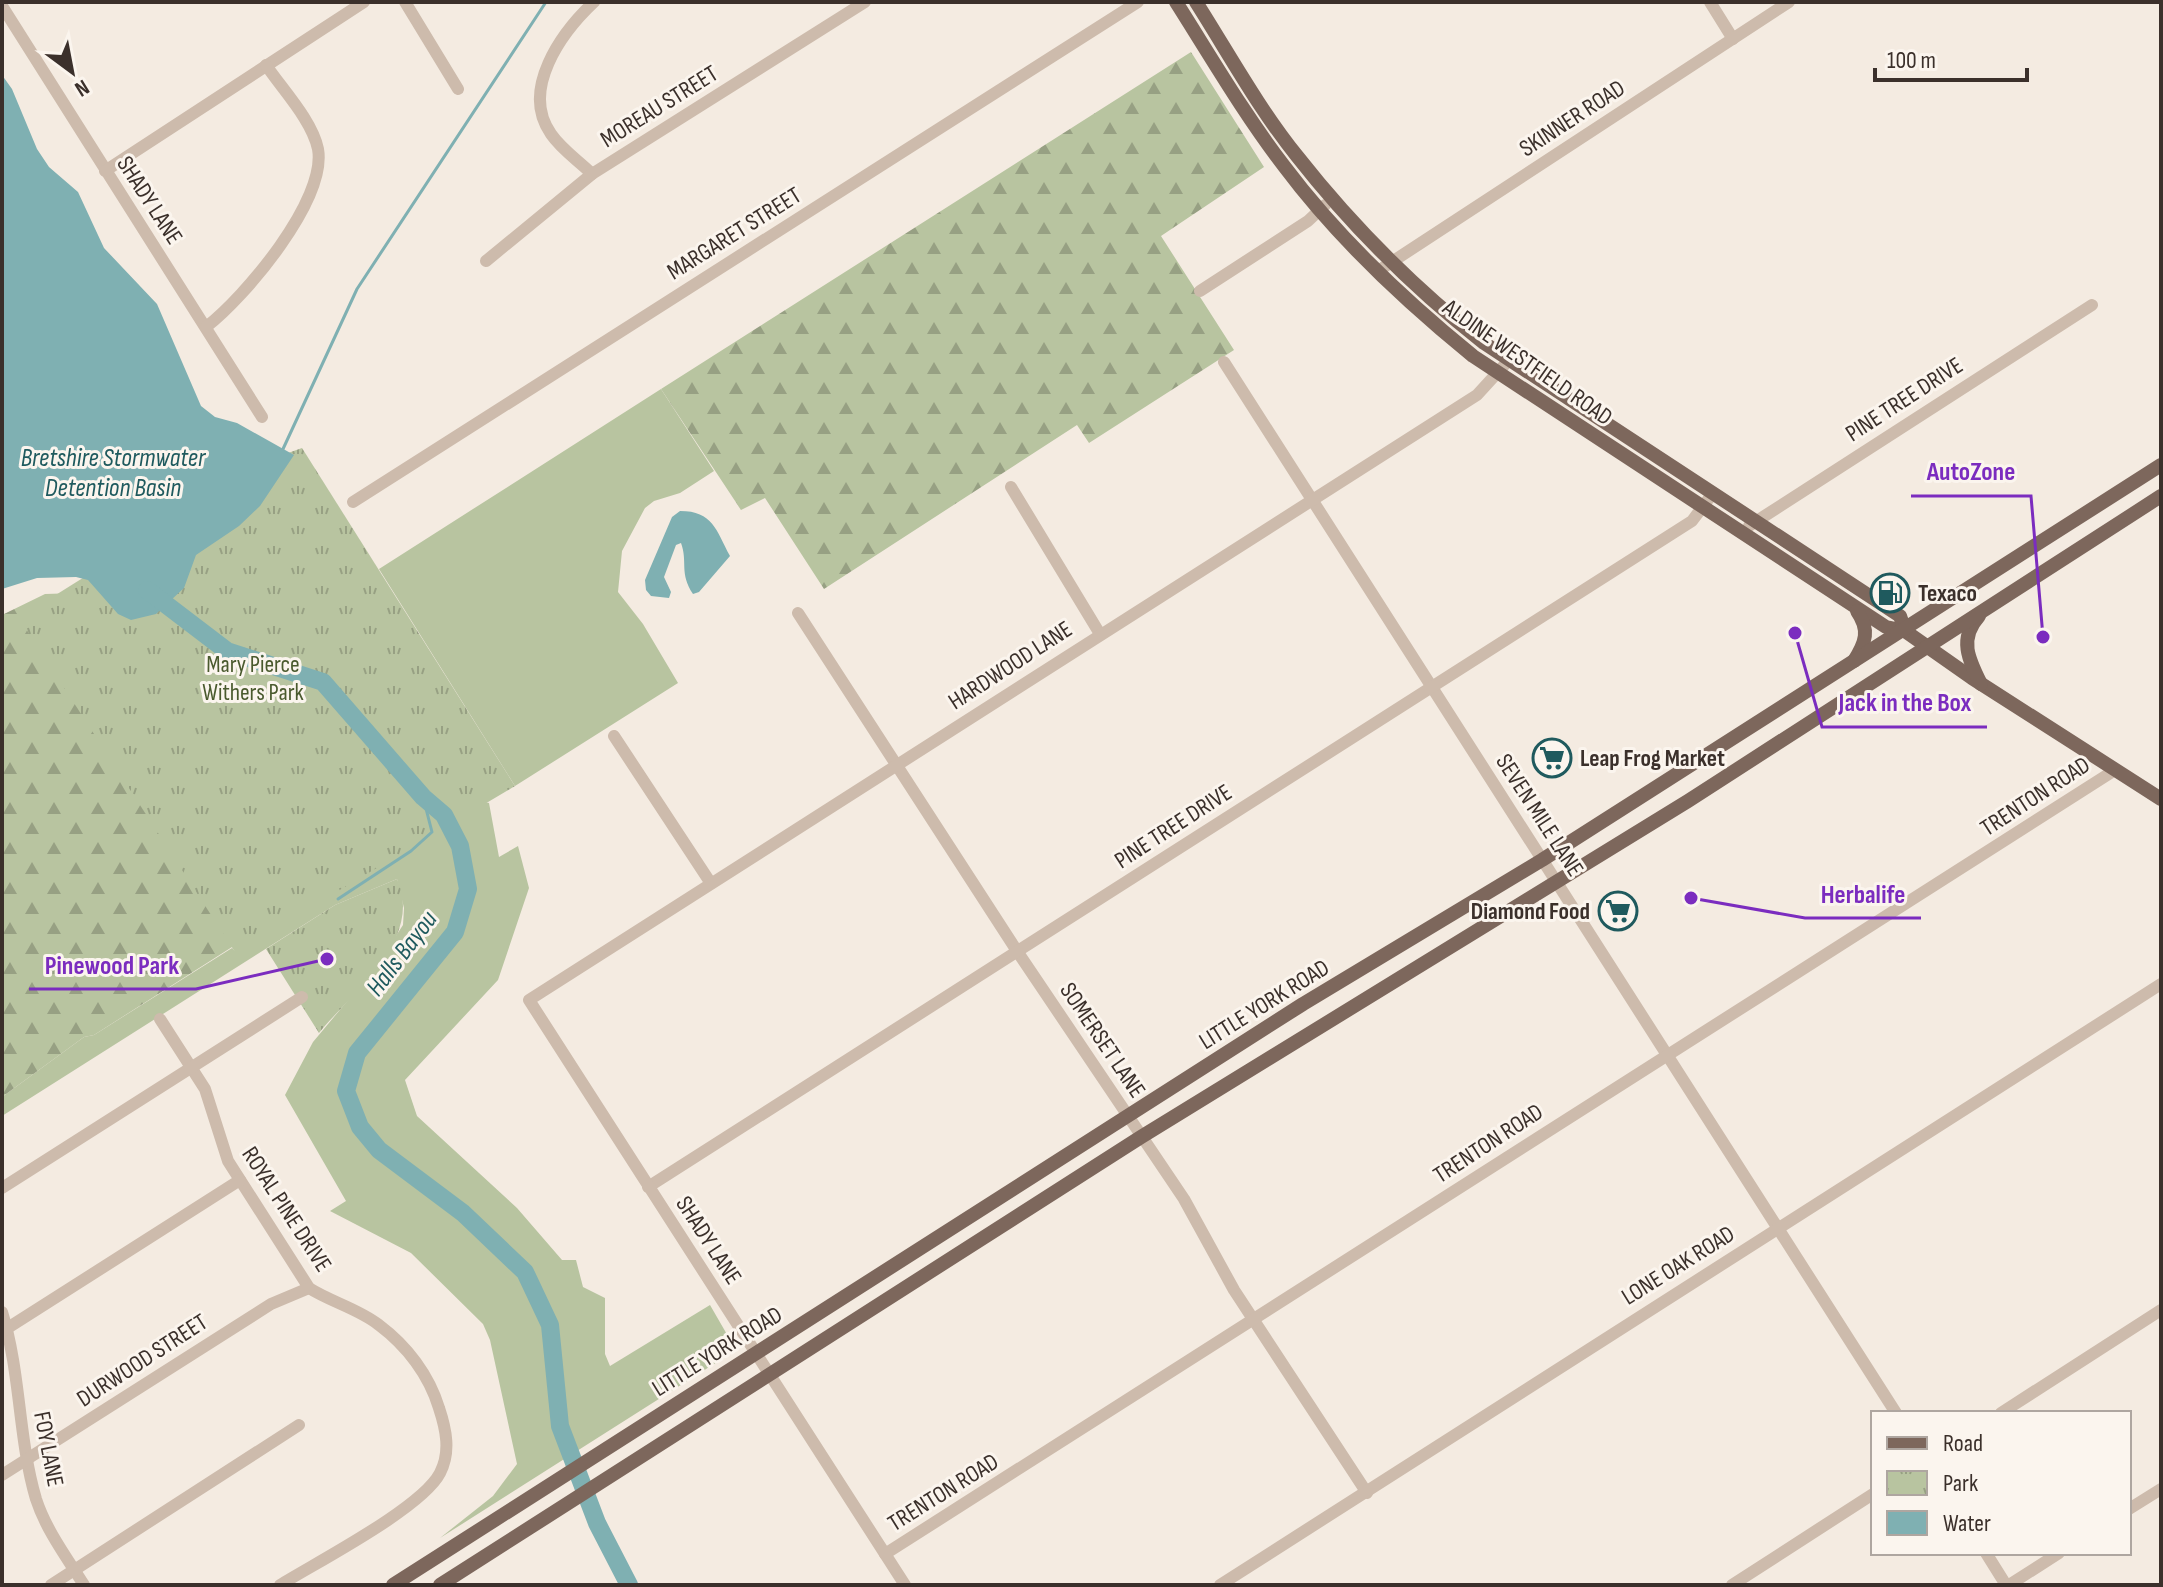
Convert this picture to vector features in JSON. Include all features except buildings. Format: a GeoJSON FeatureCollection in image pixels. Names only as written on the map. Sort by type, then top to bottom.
{"type":"FeatureCollection","features":[{"type":"Feature","properties":{"kind":"main road","name":"ALDINE WESTFIELD ROAD"},"geometry":{"type":"LineString","coordinates":[[1176,2],[1239,102],[1320,211],[1423,315],[1499,373],[1703,508],[1886,627],[1905,631],[2161,799]]}},
{"type":"Feature","properties":{"kind":"main road","name":"ALDINE WESTFIELD ROAD"},"geometry":{"type":"LineString","coordinates":[[1196,2],[1297,155],[1332,198],[1434,304],[1509,360],[1900,616],[1905,631]]}},
{"type":"Feature","properties":{"kind":"main road"},"geometry":{"type":"LineString","coordinates":[[1239,102],[1254,94]]}},
{"type":"Feature","properties":{"kind":"main road"},"geometry":{"type":"LineString","coordinates":[[1344,237],[1357,225]]}},
{"type":"Feature","properties":{"kind":"main road","name":"LITTLE YORK ROAD"},"geometry":{"type":"LineString","coordinates":[[393,1585],[1127,1116],[1542,860],[2161,465]]}},
{"type":"Feature","properties":{"kind":"main road","name":"LITTLE YORK ROAD"},"geometry":{"type":"LineString","coordinates":[[440,1585],[1141,1137],[1556,882],[2161,496]]}},
{"type":"Feature","properties":{"kind":"main road"},"geometry":{"type":"LineString","coordinates":[[1852,605],[1865,624],[1866,634],[1853,662]]}},
{"type":"Feature","properties":{"kind":"main road"},"geometry":{"type":"LineString","coordinates":[[1982,684],[1969,660],[1966,640],[1970,626],[1987,608]]}},
{"type":"Feature","properties":{"kind":"street"},"geometry":{"type":"LineString","coordinates":[[105,171],[364,2]]}},
{"type":"Feature","properties":{"kind":"street"},"geometry":{"type":"LineString","coordinates":[[405,2],[458,89]]}},
{"type":"Feature","properties":{"kind":"street"},"geometry":{"type":"LineString","coordinates":[[592,174],[551,134],[538,105],[551,59],[594,2]]}},
{"type":"Feature","properties":{"kind":"street","name":"MOREAU STREET"},"geometry":{"type":"LineString","coordinates":[[486,261],[592,174],[865,2]]}},
{"type":"Feature","properties":{"kind":"street","name":"MARGARET STREET"},"geometry":{"type":"LineString","coordinates":[[353,502],[1138,2]]}},
{"type":"Feature","properties":{"kind":"street"},"geometry":{"type":"LineString","coordinates":[[1710,2],[1733,39]]}},
{"type":"Feature","properties":{"kind":"street","name":"SKINNER ROAD"},"geometry":{"type":"LineString","coordinates":[[1378,271],[1789,2]]}},
{"type":"Feature","properties":{"kind":"street","name":"SHADY LANE"},"geometry":{"type":"LineString","coordinates":[[2,6],[262,417]]}},
{"type":"Feature","properties":{"kind":"street"},"geometry":{"type":"LineString","coordinates":[[206,327],[241,298],[259,275],[317,179],[315,140],[266,65]]}},
{"type":"Feature","properties":{"kind":"street"},"geometry":{"type":"LineString","coordinates":[[1200,291],[1320,211],[1332,198]]}},
{"type":"Feature","properties":{"kind":"street","name":"PINE TREE DRIVE"},"geometry":{"type":"LineString","coordinates":[[1743,534],[1754,520],[2092,305]]}},
{"type":"Feature","properties":{"kind":"street","name":"HARDWOOD LANE"},"geometry":{"type":"LineString","coordinates":[[529,1000],[1477,395],[1509,360]]}},
{"type":"Feature","properties":{"kind":"street","name":"SEVEN MILE LANE"},"geometry":{"type":"LineString","coordinates":[[1224,362],[1895,1411]]}},
{"type":"Feature","properties":{"kind":"street"},"geometry":{"type":"LineString","coordinates":[[1011,487],[1100,634]]}},
{"type":"Feature","properties":{"kind":"street","name":"PINE TREE DRIVE"},"geometry":{"type":"LineString","coordinates":[[648,1187],[1692,521],[1713,493]]}},
{"type":"Feature","properties":{"kind":"street","name":"SOMERSET LANE"},"geometry":{"type":"LineString","coordinates":[[798,613],[1017,951],[1193,1214],[1253,1321],[1367,1493]]}},
{"type":"Feature","properties":{"kind":"street"},"geometry":{"type":"LineString","coordinates":[[614,736],[710,882]]}},
{"type":"Feature","properties":{"kind":"street","name":"TRENTON ROAD"},"geometry":{"type":"LineString","coordinates":[[885,1554],[2115,770]]}},
{"type":"Feature","properties":{"kind":"street","name":"LONE OAK ROAD"},"geometry":{"type":"LineString","coordinates":[[1220,1585],[2161,984]]}},
{"type":"Feature","properties":{"kind":"street"},"geometry":{"type":"LineString","coordinates":[[2,1188],[302,997]]}},
{"type":"Feature","properties":{"kind":"street","name":"SHADY LANE"},"geometry":{"type":"LineString","coordinates":[[529,1000],[905,1585]]}},
{"type":"Feature","properties":{"kind":"street","name":"ROYAL PINE DRIVE"},"geometry":{"type":"LineString","coordinates":[[160,1019],[192,1067],[211,1106],[220,1144],[309,1288],[377,1322],[421,1369],[444,1424],[447,1445],[440,1473],[420,1497],[280,1585]]}},
{"type":"Feature","properties":{"kind":"street"},"geometry":{"type":"LineString","coordinates":[[5,1330],[240,1180]]}},
{"type":"Feature","properties":{"kind":"street","name":"DURWOOD STREET"},"geometry":{"type":"LineString","coordinates":[[2,1475],[271,1304],[309,1288]]}},
{"type":"Feature","properties":{"kind":"street"},"geometry":{"type":"LineString","coordinates":[[2004,1411],[2161,1310]]}},
{"type":"Feature","properties":{"kind":"street","name":"FOY LANE"},"geometry":{"type":"LineString","coordinates":[[2,1312],[26,1460],[46,1522],[84,1585]]}},
{"type":"Feature","properties":{"kind":"street"},"geometry":{"type":"LineString","coordinates":[[51,1585],[299,1425]]}},
{"type":"Feature","properties":{"kind":"street"},"geometry":{"type":"LineString","coordinates":[[2131,1508],[2161,1489]]}},
{"type":"Feature","properties":{"kind":"street"},"geometry":{"type":"LineString","coordinates":[[1732,1585],[1871,1495]]}},
{"type":"Feature","properties":{"kind":"street"},"geometry":{"type":"LineString","coordinates":[[1987,1555],[2008,1585],[2056,1555]]}},
{"type":"Feature","properties":{"kind":"green space"},"geometry":{"type":"Polygon","coordinates":[[[1191,52],[1264,167],[1161,236],[1234,350],[1089,443],[1077,425],[824,589],[765,498],[741,510],[661,389],[1191,52]]]}},
{"type":"Feature","properties":{"kind":"green space"},"geometry":{"type":"Polygon","coordinates":[[[661,389],[714,471],[680,493],[654,501],[645,508],[622,551],[618,592],[643,624],[678,683],[515,786],[379,569],[661,389]]]}},
{"type":"Feature","properties":{"kind":"green space","name":"Mary Pierce Withers Park"},"geometry":{"type":"Polygon","coordinates":[[[302,448],[515,786],[235,952],[19,618],[274,458],[302,448]]]}},
{"type":"Feature","properties":{"kind":"green space"},"geometry":{"type":"Polygon","coordinates":[[[77,593],[273,921],[94,1035],[84,1037],[2,1097],[2,615],[45,594],[77,593]]]}},
{"type":"Feature","properties":{"kind":"green space"},"geometry":{"type":"Polygon","coordinates":[[[484,802],[489,803],[499,857],[518,846],[529,888],[498,980],[405,1080],[417,1116],[517,1208],[562,1260],[576,1260],[583,1287],[605,1298],[605,1354],[610,1366],[710,1305],[736,1350],[440,1538],[493,1496],[517,1464],[490,1340],[483,1324],[411,1253],[330,1211],[346,1201],[285,1095],[313,1042],[375,968],[403,925],[404,908],[397,879],[335,905],[2,1116],[2,1097],[84,1037],[94,1035],[232,948],[235,951],[484,802]]]}},
{"type":"Feature","properties":{"kind":"green space"},"geometry":{"type":"Polygon","coordinates":[[[397,879],[403,901],[401,922],[393,943],[366,982],[319,1033],[266,949],[335,905],[397,879]]]}},
{"type":"Feature","properties":{"kind":"water","name":"Bretshire Stormwater Detention Basin"},"geometry":{"type":"Polygon","coordinates":[[[2,75],[12,89],[37,149],[49,167],[78,192],[104,248],[157,304],[201,406],[215,417],[237,423],[294,455],[260,506],[239,526],[196,555],[184,588],[156,614],[131,620],[118,614],[88,580],[76,577],[37,578],[2,589],[2,75]]]}},
{"type":"Feature","properties":{"kind":"water"},"geometry":{"type":"Polygon","coordinates":[[[680,511],[707,518],[730,556],[699,592],[693,594],[686,580],[681,543],[676,545],[664,577],[671,592],[669,598],[651,596],[646,590],[645,580],[672,517],[680,511]]]}},
{"type":"Feature","properties":{"kind":"waterway"},"geometry":{"type":"LineString","coordinates":[[283,449],[357,289],[546,2]]}},
{"type":"Feature","properties":{"kind":"waterway","name":"Halls Bayou"},"geometry":{"type":"LineString","coordinates":[[147,590],[227,651],[323,682],[423,797],[444,815],[460,846],[468,889],[455,932],[357,1053],[346,1091],[360,1127],[379,1150],[463,1213],[525,1272],[550,1325],[560,1426],[597,1523],[629,1585]]}},
{"type":"Feature","properties":{"kind":"waterway"},"geometry":{"type":"LineString","coordinates":[[338,899],[411,851],[432,832],[423,797]]}},
{"type":"Feature","properties":{"kind":"place","name":"Texaco"},"geometry":{"type":"Point","coordinates":[1890,593]}},
{"type":"Feature","properties":{"kind":"place","name":"Jack in the Box"},"geometry":{"type":"Point","coordinates":[1795,633]}},
{"type":"Feature","properties":{"kind":"place","name":"AutoZone"},"geometry":{"type":"Point","coordinates":[2043,637]}},
{"type":"Feature","properties":{"kind":"place","name":"Leap Frog Market"},"geometry":{"type":"Point","coordinates":[1552,758]}},
{"type":"Feature","properties":{"kind":"place","name":"Herbalife"},"geometry":{"type":"Point","coordinates":[1691,898]}},
{"type":"Feature","properties":{"kind":"place","name":"Diamond Food"},"geometry":{"type":"Point","coordinates":[1618,911]}},
{"type":"Feature","properties":{"kind":"place","name":"Pinewood Park"},"geometry":{"type":"Point","coordinates":[327,959]}}]}
